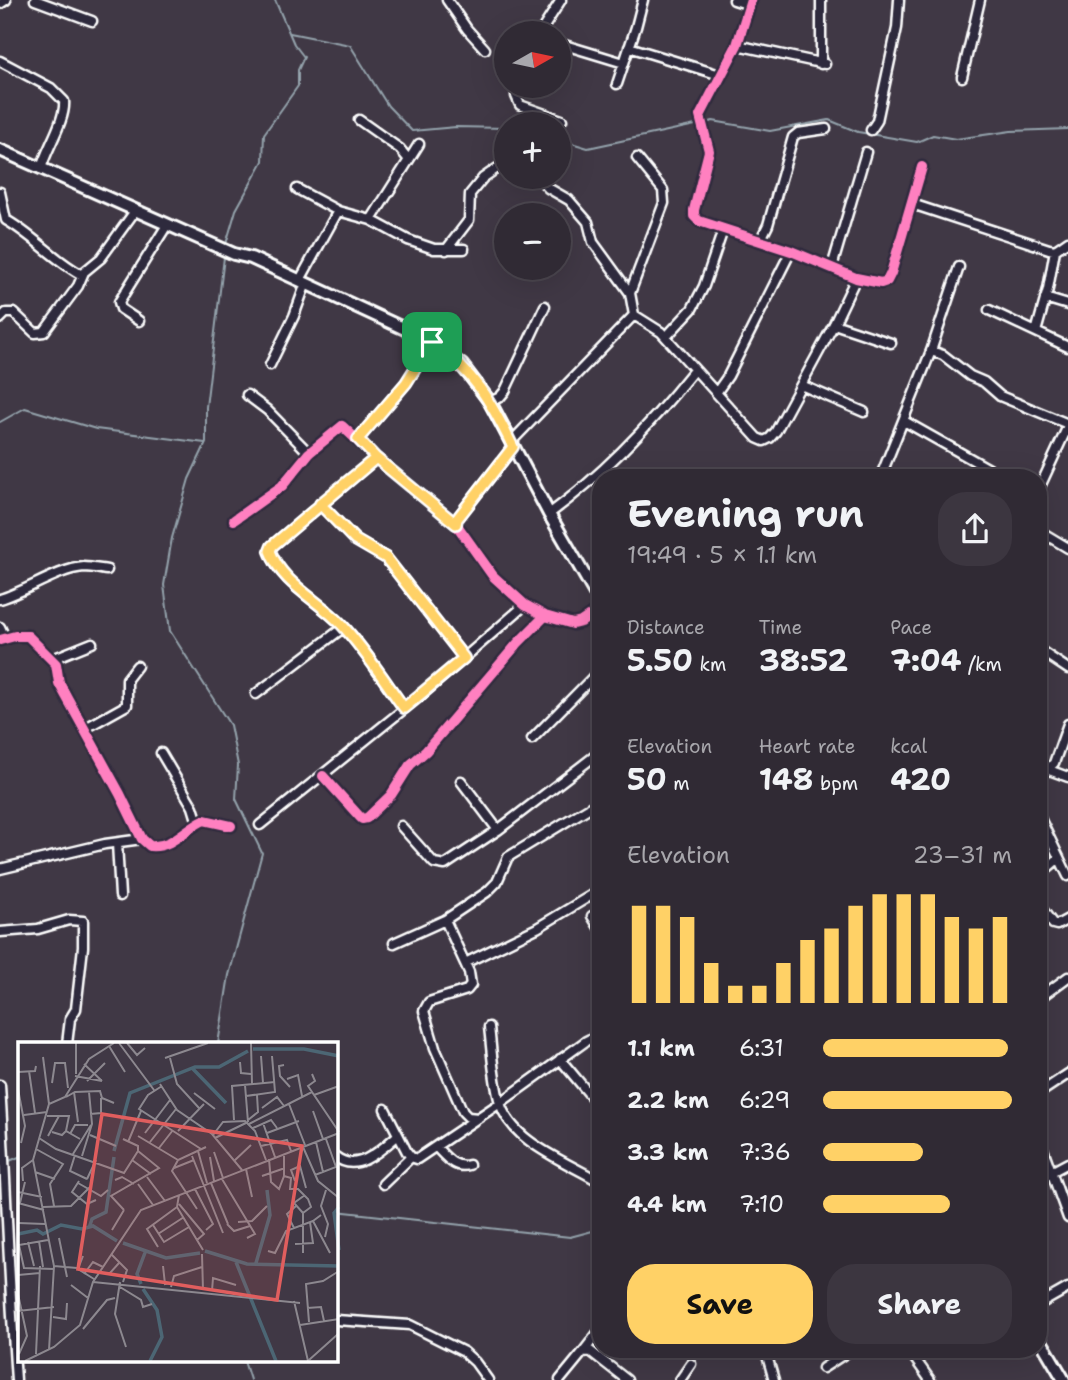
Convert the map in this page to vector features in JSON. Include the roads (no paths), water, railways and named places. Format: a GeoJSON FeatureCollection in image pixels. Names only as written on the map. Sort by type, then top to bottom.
{"type":"FeatureCollection","features":[{"type":"Feature","properties":{"kind":"main road"},"geometry":{"type":"LineString","coordinates":[[0,150],[214,246],[251,258],[303,281],[432,342],[462,365],[491,402],[549,514],[592,588]]}},
{"type":"Feature","properties":{"kind":"main road"},"geometry":{"type":"LineString","coordinates":[[1047,1351],[1064,1380]]}},
{"type":"Feature","properties":{"kind":"street"},"geometry":{"type":"LineString","coordinates":[[0,4],[6,0]]}},
{"type":"Feature","properties":{"kind":"street"},"geometry":{"type":"LineString","coordinates":[[35,0],[92,21]]}},
{"type":"Feature","properties":{"kind":"street"},"geometry":{"type":"LineString","coordinates":[[447,0],[485,49]]}},
{"type":"Feature","properties":{"kind":"street"},"geometry":{"type":"LineString","coordinates":[[548,21],[561,0]]}},
{"type":"Feature","properties":{"kind":"street"},"geometry":{"type":"LineString","coordinates":[[617,84],[643,0]]}},
{"type":"Feature","properties":{"kind":"street"},"geometry":{"type":"LineString","coordinates":[[734,0],[751,3],[737,45],[700,116],[709,151],[694,210],[699,221],[791,251],[856,278],[881,283],[887,281],[891,273],[922,167]]}},
{"type":"Feature","properties":{"kind":"street"},"geometry":{"type":"LineString","coordinates":[[737,45],[823,64],[821,0]]}},
{"type":"Feature","properties":{"kind":"street"},"geometry":{"type":"LineString","coordinates":[[871,130],[877,121],[886,80],[897,27],[899,0]]}},
{"type":"Feature","properties":{"kind":"street"},"geometry":{"type":"LineString","coordinates":[[962,77],[980,0]]}},
{"type":"Feature","properties":{"kind":"street"},"geometry":{"type":"LineString","coordinates":[[571,47],[624,63]]}},
{"type":"Feature","properties":{"kind":"street"},"geometry":{"type":"LineString","coordinates":[[629,47],[720,75]]}},
{"type":"Feature","properties":{"kind":"street"},"geometry":{"type":"LineString","coordinates":[[0,61],[51,88],[64,102],[63,112],[41,169]]}},
{"type":"Feature","properties":{"kind":"street"},"geometry":{"type":"LineString","coordinates":[[517,98],[520,105],[540,112]]}},
{"type":"Feature","properties":{"kind":"street"},"geometry":{"type":"LineString","coordinates":[[359,120],[400,149],[409,160]]}},
{"type":"Feature","properties":{"kind":"street"},"geometry":{"type":"LineString","coordinates":[[760,241],[768,225],[793,137],[798,133],[826,130]]}},
{"type":"Feature","properties":{"kind":"street"},"geometry":{"type":"LineString","coordinates":[[371,220],[419,144]]}},
{"type":"Feature","properties":{"kind":"street"},"geometry":{"type":"LineString","coordinates":[[832,267],[866,152]]}},
{"type":"Feature","properties":{"kind":"street"},"geometry":{"type":"LineString","coordinates":[[630,293],[664,202],[663,190],[637,158]]}},
{"type":"Feature","properties":{"kind":"street"},"geometry":{"type":"LineString","coordinates":[[446,250],[469,220],[470,194],[483,178],[494,170]]}},
{"type":"Feature","properties":{"kind":"street"},"geometry":{"type":"LineString","coordinates":[[297,189],[338,211],[371,220],[408,240],[434,250],[464,249]]}},
{"type":"Feature","properties":{"kind":"street"},"geometry":{"type":"LineString","coordinates":[[550,189],[569,200],[588,222],[593,243],[630,293],[634,315]]}},
{"type":"Feature","properties":{"kind":"street"},"geometry":{"type":"LineString","coordinates":[[0,192],[6,220],[39,241],[50,255],[82,275]]}},
{"type":"Feature","properties":{"kind":"street"},"geometry":{"type":"LineString","coordinates":[[912,204],[1055,250]]}},
{"type":"Feature","properties":{"kind":"street"},"geometry":{"type":"LineString","coordinates":[[0,319],[10,312],[14,313],[35,333],[44,332],[78,286],[82,275],[101,258],[135,211]]}},
{"type":"Feature","properties":{"kind":"street"},"geometry":{"type":"LineString","coordinates":[[270,365],[294,317],[303,281],[338,211]]}},
{"type":"Feature","properties":{"kind":"street"},"geometry":{"type":"LineString","coordinates":[[139,321],[121,309],[118,302],[167,225]]}},
{"type":"Feature","properties":{"kind":"street"},"geometry":{"type":"LineString","coordinates":[[666,337],[692,309],[704,286],[723,230]]}},
{"type":"Feature","properties":{"kind":"street"},"geometry":{"type":"LineString","coordinates":[[1036,331],[1055,250],[1068,241]]}},
{"type":"Feature","properties":{"kind":"street"},"geometry":{"type":"LineString","coordinates":[[716,393],[728,376],[791,251]]}},
{"type":"Feature","properties":{"kind":"street"},"geometry":{"type":"LineString","coordinates":[[884,469],[904,421],[959,267]]}},
{"type":"Feature","properties":{"kind":"street"},"geometry":{"type":"LineString","coordinates":[[634,315],[666,337],[757,438],[764,441],[776,431],[835,324],[856,278]]}},
{"type":"Feature","properties":{"kind":"street"},"geometry":{"type":"LineString","coordinates":[[1045,299],[1068,304]]}},
{"type":"Feature","properties":{"kind":"street"},"geometry":{"type":"LineString","coordinates":[[491,402],[505,391],[545,306]]}},
{"type":"Feature","properties":{"kind":"street"},"geometry":{"type":"LineString","coordinates":[[989,310],[1068,347]]}},
{"type":"Feature","properties":{"kind":"street"},"geometry":{"type":"LineString","coordinates":[[456,524],[512,444],[634,315]]}},
{"type":"Feature","properties":{"kind":"street"},"geometry":{"type":"LineString","coordinates":[[835,324],[891,343]]}},
{"type":"Feature","properties":{"kind":"street"},"geometry":{"type":"LineString","coordinates":[[358,439],[406,383],[432,342]]}},
{"type":"Feature","properties":{"kind":"street"},"geometry":{"type":"LineString","coordinates":[[930,351],[943,355],[1000,396],[1068,425],[1047,471]]}},
{"type":"Feature","properties":{"kind":"street"},"geometry":{"type":"LineString","coordinates":[[602,469],[657,416],[694,370]]}},
{"type":"Feature","properties":{"kind":"street"},"geometry":{"type":"LineString","coordinates":[[801,386],[864,412]]}},
{"type":"Feature","properties":{"kind":"street"},"geometry":{"type":"LineString","coordinates":[[247,396],[267,410],[309,453]]}},
{"type":"Feature","properties":{"kind":"street"},"geometry":{"type":"LineString","coordinates":[[904,421],[989,469]]}},
{"type":"Feature","properties":{"kind":"street"},"geometry":{"type":"LineString","coordinates":[[234,520],[282,486],[309,453],[338,427],[346,428],[376,458],[456,524],[493,576],[524,605],[545,616],[573,624],[592,614]]}},
{"type":"Feature","properties":{"kind":"street"},"geometry":{"type":"LineString","coordinates":[[376,458],[272,546],[270,551],[289,580],[320,603],[344,627],[404,708]]}},
{"type":"Feature","properties":{"kind":"street"},"geometry":{"type":"LineString","coordinates":[[549,514],[592,479]]}},
{"type":"Feature","properties":{"kind":"street"},"geometry":{"type":"LineString","coordinates":[[320,504],[355,540],[386,558],[464,658]]}},
{"type":"Feature","properties":{"kind":"street"},"geometry":{"type":"LineString","coordinates":[[1047,535],[1068,547]]}},
{"type":"Feature","properties":{"kind":"street"},"geometry":{"type":"LineString","coordinates":[[0,599],[68,570],[86,567],[107,570]]}},
{"type":"Feature","properties":{"kind":"street"},"geometry":{"type":"LineString","coordinates":[[260,825],[323,776],[524,605]]}},
{"type":"Feature","properties":{"kind":"street"},"geometry":{"type":"LineString","coordinates":[[323,776],[359,817],[367,818],[391,795],[410,765],[438,738],[518,643],[545,616]]}},
{"type":"Feature","properties":{"kind":"street"},"geometry":{"type":"LineString","coordinates":[[0,627],[2,639],[28,636],[52,659],[59,683],[142,839],[150,846],[159,846],[181,836],[198,823],[212,820],[231,826]]}},
{"type":"Feature","properties":{"kind":"street"},"geometry":{"type":"LineString","coordinates":[[256,694],[344,627]]}},
{"type":"Feature","properties":{"kind":"street"},"geometry":{"type":"LineString","coordinates":[[52,659],[92,643]]}},
{"type":"Feature","properties":{"kind":"street"},"geometry":{"type":"LineString","coordinates":[[1047,655],[1068,668]]}},
{"type":"Feature","properties":{"kind":"street"},"geometry":{"type":"LineString","coordinates":[[84,729],[127,705],[127,679],[137,666]]}},
{"type":"Feature","properties":{"kind":"street"},"geometry":{"type":"LineString","coordinates":[[532,738],[592,678]]}},
{"type":"Feature","properties":{"kind":"street"},"geometry":{"type":"LineString","coordinates":[[1068,724],[1054,764],[1049,770],[1068,777]]}},
{"type":"Feature","properties":{"kind":"street"},"geometry":{"type":"LineString","coordinates":[[161,753],[193,807],[198,823]]}},
{"type":"Feature","properties":{"kind":"street"},"geometry":{"type":"LineString","coordinates":[[401,825],[434,863],[445,865],[498,830],[592,758]]}},
{"type":"Feature","properties":{"kind":"street"},"geometry":{"type":"LineString","coordinates":[[461,781],[498,830]]}},
{"type":"Feature","properties":{"kind":"street"},"geometry":{"type":"LineString","coordinates":[[394,943],[444,920],[493,887],[508,857],[592,806]]}},
{"type":"Feature","properties":{"kind":"street"},"geometry":{"type":"LineString","coordinates":[[1047,833],[1068,876]]}},
{"type":"Feature","properties":{"kind":"street"},"geometry":{"type":"LineString","coordinates":[[0,869],[142,839]]}},
{"type":"Feature","properties":{"kind":"street"},"geometry":{"type":"LineString","coordinates":[[117,843],[120,897]]}},
{"type":"Feature","properties":{"kind":"street"},"geometry":{"type":"LineString","coordinates":[[1047,869],[1059,858]]}},
{"type":"Feature","properties":{"kind":"street"},"geometry":{"type":"LineString","coordinates":[[465,963],[537,928],[592,895]]}},
{"type":"Feature","properties":{"kind":"street"},"geometry":{"type":"LineString","coordinates":[[1047,916],[1057,925],[1068,919]]}},
{"type":"Feature","properties":{"kind":"street"},"geometry":{"type":"LineString","coordinates":[[0,932],[38,929],[69,920],[83,921],[76,1009],[70,1019],[67,1042]]}},
{"type":"Feature","properties":{"kind":"street"},"geometry":{"type":"LineString","coordinates":[[444,920],[465,963],[471,982],[470,989],[429,1002],[424,1010],[435,1048],[463,1112],[468,1117],[478,1118]]}},
{"type":"Feature","properties":{"kind":"street"},"geometry":{"type":"LineString","coordinates":[[1047,992],[1068,977]]}},
{"type":"Feature","properties":{"kind":"street"},"geometry":{"type":"LineString","coordinates":[[489,1027],[500,1103],[510,1123],[559,1161],[592,1178]]}},
{"type":"Feature","properties":{"kind":"street"},"geometry":{"type":"LineString","coordinates":[[385,1109],[411,1157],[417,1159],[592,1038]]}},
{"type":"Feature","properties":{"kind":"street"},"geometry":{"type":"LineString","coordinates":[[560,1059],[592,1097]]}},
{"type":"Feature","properties":{"kind":"street"},"geometry":{"type":"LineString","coordinates":[[1047,1088],[1068,1074]]}},
{"type":"Feature","properties":{"kind":"street"},"geometry":{"type":"LineString","coordinates":[[0,1085],[16,1380]]}},
{"type":"Feature","properties":{"kind":"street"},"geometry":{"type":"LineString","coordinates":[[338,1158],[346,1163],[367,1159],[398,1135]]}},
{"type":"Feature","properties":{"kind":"street"},"geometry":{"type":"LineString","coordinates":[[436,1147],[452,1163],[461,1167],[469,1165]]}},
{"type":"Feature","properties":{"kind":"street"},"geometry":{"type":"LineString","coordinates":[[383,1184],[411,1157]]}},
{"type":"Feature","properties":{"kind":"street"},"geometry":{"type":"LineString","coordinates":[[1047,1158],[1068,1218]]}},
{"type":"Feature","properties":{"kind":"street"},"geometry":{"type":"LineString","coordinates":[[1047,1173],[1068,1163]]}},
{"type":"Feature","properties":{"kind":"street"},"geometry":{"type":"LineString","coordinates":[[1047,1300],[1068,1288]]}},
{"type":"Feature","properties":{"kind":"street"},"geometry":{"type":"LineString","coordinates":[[338,1320],[410,1325],[464,1352],[488,1380]]}},
{"type":"Feature","properties":{"kind":"street"},"geometry":{"type":"LineString","coordinates":[[560,1380],[592,1340]]}},
{"type":"Feature","properties":{"kind":"street"},"geometry":{"type":"LineString","coordinates":[[583,1352],[592,1352]]}},
{"type":"Feature","properties":{"kind":"street"},"geometry":{"type":"LineString","coordinates":[[600,1358],[628,1380]]}},
{"type":"Feature","properties":{"kind":"street"},"geometry":{"type":"LineString","coordinates":[[768,1358],[774,1380]]}},
{"type":"Feature","properties":{"kind":"street"},"geometry":{"type":"LineString","coordinates":[[823,1368],[838,1358]]}},
{"type":"Feature","properties":{"kind":"street"},"geometry":{"type":"LineString","coordinates":[[914,1358],[930,1380]]}},
{"type":"Feature","properties":{"kind":"street"},"geometry":{"type":"LineString","coordinates":[[680,1380],[691,1364]]}},
{"type":"Feature","properties":{"kind":"waterway"},"geometry":{"type":"LineString","coordinates":[[226,244],[236,210],[263,161],[264,134],[298,86],[298,70],[304,57],[294,44],[275,0]]}},
{"type":"Feature","properties":{"kind":"waterway"},"geometry":{"type":"LineString","coordinates":[[290,33],[350,45],[388,106],[412,131],[456,127],[494,128]]}},
{"type":"Feature","properties":{"kind":"waterway"},"geometry":{"type":"LineString","coordinates":[[706,123],[713,121],[770,131],[829,120],[858,132],[917,142],[933,135],[956,139],[1011,131],[1068,129]]}},
{"type":"Feature","properties":{"kind":"waterway"},"geometry":{"type":"LineString","coordinates":[[571,143],[588,148],[700,124]]}},
{"type":"Feature","properties":{"kind":"waterway"},"geometry":{"type":"LineString","coordinates":[[218,1042],[229,975],[262,853],[236,799],[238,765],[230,725],[170,631],[164,585],[172,538],[189,479],[206,443],[206,407],[224,257]]}},
{"type":"Feature","properties":{"kind":"waterway"},"geometry":{"type":"LineString","coordinates":[[0,422],[25,408],[96,429],[205,443]]}},
{"type":"Feature","properties":{"kind":"waterway"},"geometry":{"type":"LineString","coordinates":[[7,1162],[18,1157]]}},
{"type":"Feature","properties":{"kind":"waterway"},"geometry":{"type":"LineString","coordinates":[[338,1211],[570,1237],[592,1231]]}},
{"type":"Feature","properties":{"kind":"waterway"},"geometry":{"type":"LineString","coordinates":[[244,1362],[250,1380]]}}]}
